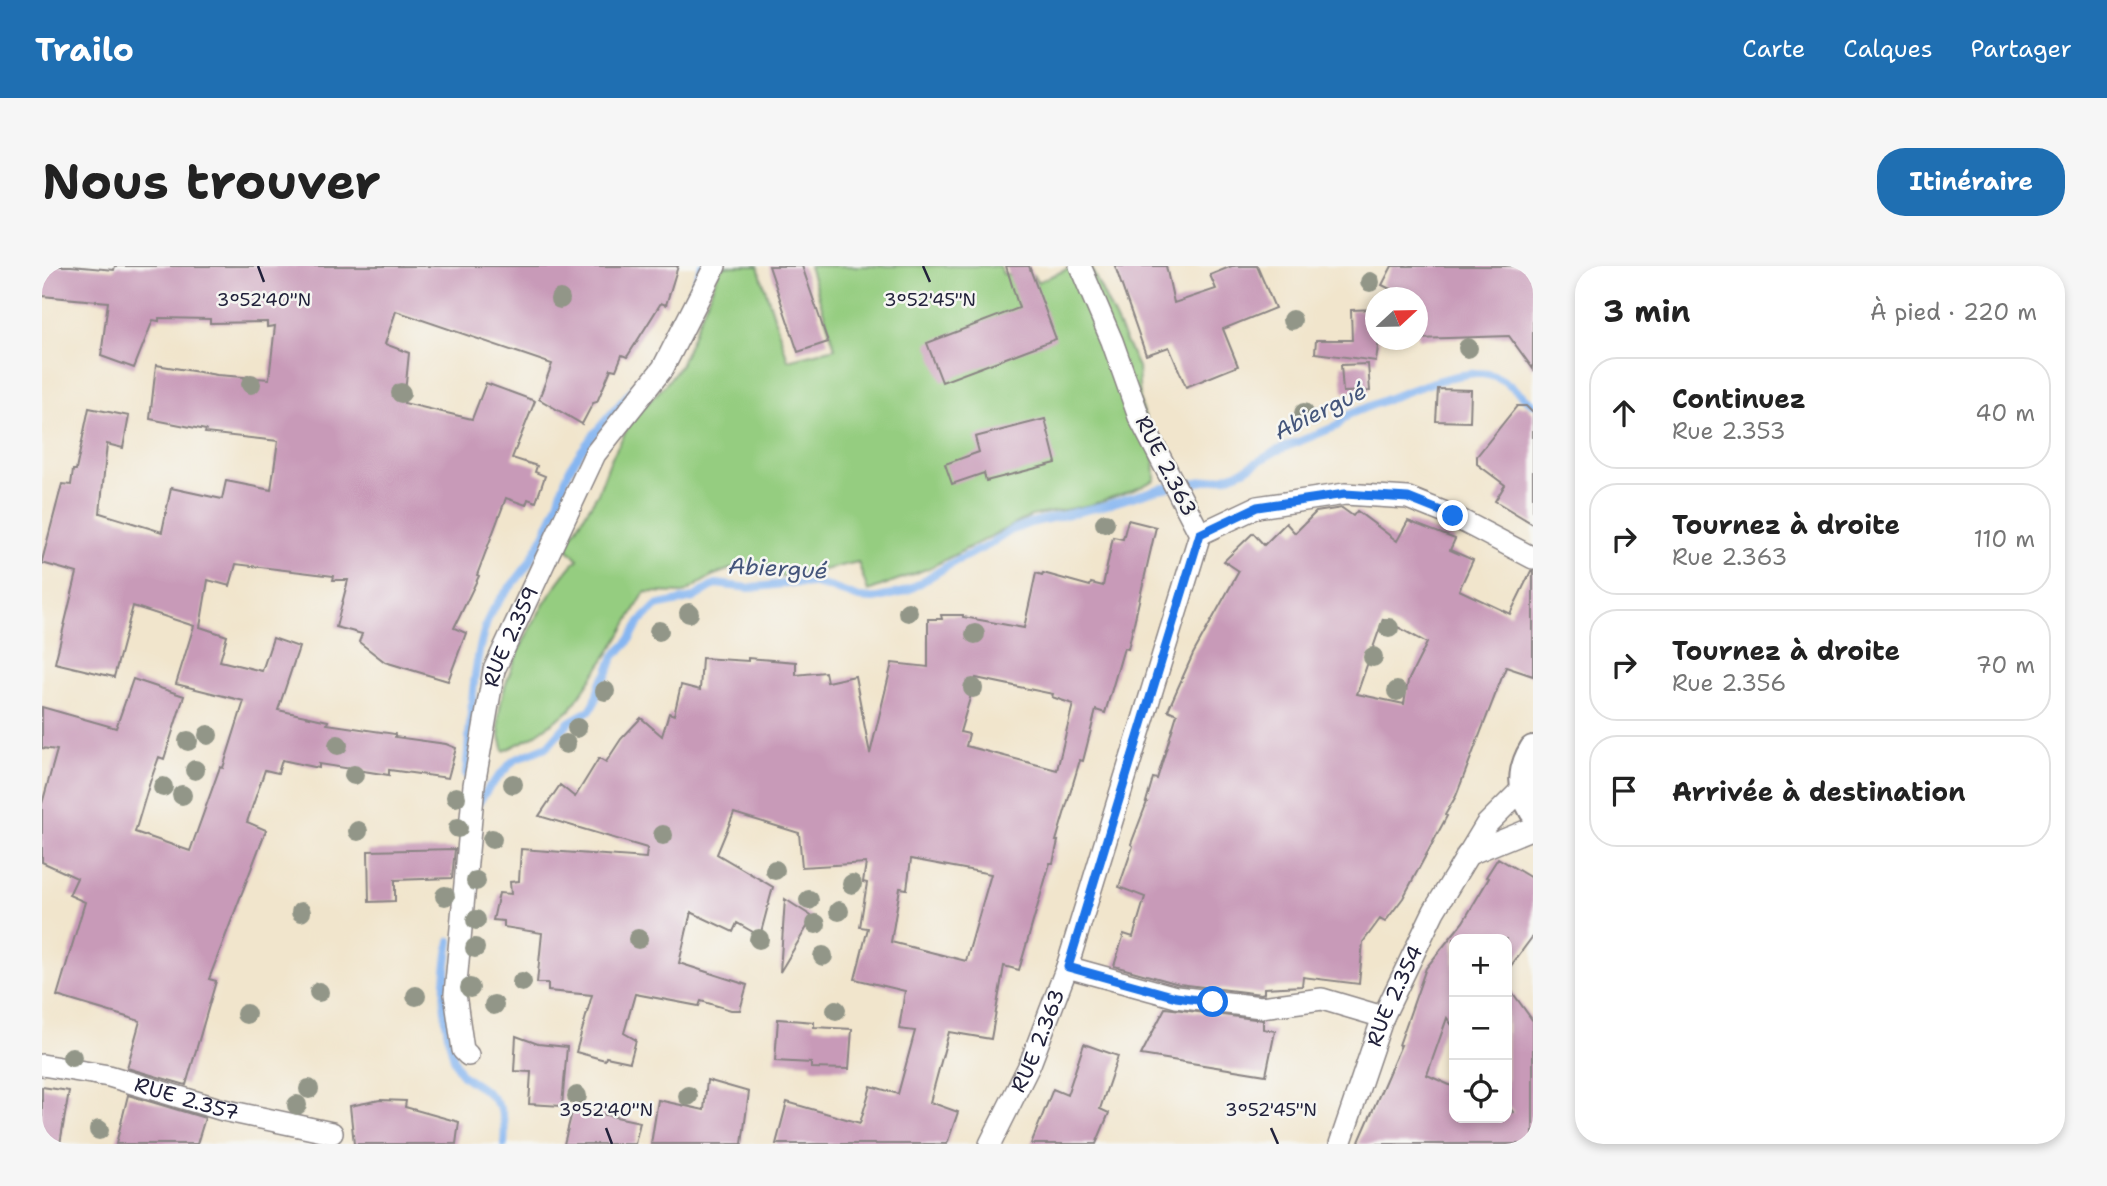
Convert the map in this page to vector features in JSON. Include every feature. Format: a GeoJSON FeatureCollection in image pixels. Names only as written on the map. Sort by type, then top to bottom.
{"type":"FeatureCollection","features":[{"type":"Feature","properties":{"kind":"street","name":"RUE 2.359"},"geometry":{"type":"LineString","coordinates":[[468,1055],[463,1050],[455,994],[474,785],[494,670],[595,454],[663,368],[715,266]]}},
{"type":"Feature","properties":{"kind":"street","name":"RUE 2.363"},"geometry":{"type":"LineString","coordinates":[[990,1144],[1030,1064],[1068,967],[1200,534],[1139,417],[1112,341],[1080,266]]}},
{"type":"Feature","properties":{"kind":"street"},"geometry":{"type":"LineString","coordinates":[[1200,534],[1257,507],[1345,494],[1408,498],[1453,516],[1533,558]]}},
{"type":"Feature","properties":{"kind":"street"},"geometry":{"type":"LineString","coordinates":[[1528,799],[1522,773],[1533,749]]}},
{"type":"Feature","properties":{"kind":"street","name":"RUE 2.354"},"geometry":{"type":"LineString","coordinates":[[1340,1144],[1383,1017],[1434,911],[1486,825],[1528,799]]}},
{"type":"Feature","properties":{"kind":"street"},"geometry":{"type":"LineString","coordinates":[[1467,855],[1533,828]]}},
{"type":"Feature","properties":{"kind":"street"},"geometry":{"type":"LineString","coordinates":[[1068,967],[1176,997],[1261,1007],[1322,999],[1383,1017]]}},
{"type":"Feature","properties":{"kind":"street","name":"RUE 2.357"},"geometry":{"type":"LineString","coordinates":[[42,1065],[109,1076],[223,1110],[332,1133]]}},
{"type":"Feature","properties":{"kind":"green space"},"geometry":{"type":"Polygon","coordinates":[[[723,266],[758,266],[788,360],[835,348],[809,266],[1000,266],[1003,274],[1033,275],[1037,282],[1075,266],[1090,266],[1138,367],[1140,402],[1154,443],[1155,480],[1090,505],[1031,516],[929,568],[868,591],[858,562],[788,578],[736,567],[714,575],[684,593],[645,592],[618,639],[570,710],[532,737],[504,751],[499,730],[500,711],[513,664],[551,593],[578,559],[567,549],[571,537],[598,493],[611,459],[633,418],[681,364],[723,266]]]}},
{"type":"Feature","properties":{"kind":"building"},"geometry":{"type":"Polygon","coordinates":[[[42,266],[114,270],[115,266],[678,266],[666,305],[661,303],[627,357],[622,355],[616,370],[611,369],[597,402],[593,403],[582,424],[539,399],[552,364],[396,311],[385,344],[409,353],[404,403],[472,419],[486,383],[535,401],[512,458],[537,466],[535,472],[545,476],[536,502],[528,499],[526,505],[506,498],[477,575],[479,576],[454,628],[466,633],[448,681],[385,662],[359,642],[362,634],[336,627],[348,580],[333,580],[334,576],[236,564],[230,586],[208,580],[200,627],[227,636],[220,661],[262,671],[273,638],[299,647],[278,710],[328,721],[327,724],[395,734],[395,737],[446,744],[456,748],[448,778],[389,770],[389,775],[319,764],[319,768],[282,760],[278,773],[265,770],[247,822],[266,830],[209,979],[216,981],[186,1085],[127,1068],[140,1021],[57,996],[85,902],[69,895],[77,878],[42,862],[42,804],[57,750],[42,748],[42,707],[116,728],[133,679],[184,696],[164,759],[159,757],[135,832],[190,851],[220,767],[223,768],[244,701],[176,684],[194,626],[133,606],[114,677],[55,663],[77,573],[42,561],[62,484],[71,485],[73,470],[76,470],[89,408],[129,416],[123,448],[107,444],[100,513],[162,532],[171,488],[222,499],[226,481],[271,490],[278,441],[205,433],[206,430],[150,419],[156,365],[217,375],[269,379],[275,326],[267,327],[267,322],[210,323],[210,319],[159,318],[159,321],[153,320],[134,368],[101,356],[108,302],[42,296],[42,266]]]}},
{"type":"Feature","properties":{"kind":"building"},"geometry":{"type":"Polygon","coordinates":[[[769,266],[802,266],[828,342],[798,352],[769,266]]]}},
{"type":"Feature","properties":{"kind":"building"},"geometry":{"type":"Polygon","coordinates":[[[1006,266],[1029,266],[1056,339],[942,382],[927,343],[1019,308],[1006,266]]]}},
{"type":"Feature","properties":{"kind":"building"},"geometry":{"type":"Polygon","coordinates":[[[1115,266],[1166,266],[1174,303],[1216,289],[1210,275],[1232,266],[1257,266],[1275,308],[1223,329],[1238,366],[1186,387],[1169,347],[1146,355],[1115,266]]]}},
{"type":"Feature","properties":{"kind":"building"},"geometry":{"type":"Polygon","coordinates":[[[1392,266],[1533,266],[1533,369],[1509,336],[1428,339],[1428,287],[1382,285],[1392,266]]]}},
{"type":"Feature","properties":{"kind":"building"},"geometry":{"type":"Polygon","coordinates":[[[1365,309],[1365,350],[1378,350],[1376,361],[1315,353],[1316,340],[1352,340],[1351,310],[1365,309]]]}},
{"type":"Feature","properties":{"kind":"building"},"geometry":{"type":"Polygon","coordinates":[[[1368,364],[1370,391],[1343,392],[1341,365],[1368,364]]]}},
{"type":"Feature","properties":{"kind":"building"},"geometry":{"type":"Polygon","coordinates":[[[1438,389],[1471,390],[1470,422],[1436,421],[1438,389]]]}},
{"type":"Feature","properties":{"kind":"building"},"geometry":{"type":"Polygon","coordinates":[[[1517,406],[1526,406],[1533,413],[1533,524],[1495,501],[1505,485],[1477,464],[1477,456],[1517,406]]]}},
{"type":"Feature","properties":{"kind":"building"},"geometry":{"type":"Polygon","coordinates":[[[1045,419],[1056,463],[986,481],[984,473],[952,484],[945,464],[979,452],[975,437],[1045,419]]]}},
{"type":"Feature","properties":{"kind":"building"},"geometry":{"type":"Polygon","coordinates":[[[1342,508],[1353,516],[1357,511],[1397,541],[1408,521],[1455,539],[1450,550],[1473,560],[1459,590],[1510,614],[1533,571],[1533,676],[1506,667],[1456,796],[1445,815],[1447,816],[1403,898],[1385,922],[1380,919],[1363,942],[1359,984],[1303,977],[1302,986],[1264,988],[1264,993],[1261,994],[1179,984],[1114,966],[1124,934],[1133,937],[1145,897],[1119,887],[1153,778],[1157,779],[1177,714],[1168,710],[1193,654],[1239,571],[1224,561],[1253,533],[1264,545],[1286,523],[1295,533],[1316,512],[1342,508]],[[1383,619],[1357,694],[1404,704],[1408,681],[1427,643],[1383,619]]]}},
{"type":"Feature","properties":{"kind":"building"},"geometry":{"type":"Polygon","coordinates":[[[1128,520],[1156,527],[1128,649],[1124,648],[1105,713],[1096,710],[1083,761],[1080,760],[1056,841],[1053,863],[1050,863],[1019,970],[1004,966],[991,1039],[949,1032],[930,1102],[958,1112],[947,1144],[776,1144],[787,1102],[860,1123],[871,1086],[898,1094],[915,1031],[899,1029],[905,991],[855,979],[868,928],[860,927],[867,883],[863,882],[866,863],[802,867],[799,833],[734,813],[717,854],[773,887],[760,936],[737,923],[733,932],[691,912],[679,963],[747,985],[740,1010],[701,1001],[699,1006],[635,994],[624,1033],[636,1040],[630,1062],[606,1057],[605,1060],[576,1052],[592,995],[548,991],[548,983],[537,983],[542,933],[504,927],[504,921],[493,920],[499,893],[511,894],[510,882],[519,881],[521,849],[646,858],[647,848],[539,816],[560,785],[575,797],[599,758],[606,762],[621,739],[641,718],[662,736],[669,713],[674,715],[681,685],[700,690],[702,658],[796,662],[796,675],[825,672],[827,682],[855,676],[870,754],[892,663],[928,667],[928,619],[942,619],[941,615],[963,615],[1024,628],[1036,573],[1090,586],[1091,583],[1103,586],[1113,537],[1123,539],[1128,520]],[[976,678],[960,732],[969,734],[966,746],[1057,770],[1073,704],[1052,697],[1053,694],[976,678]],[[911,859],[907,889],[900,888],[891,942],[966,961],[991,874],[911,859]]]}},
{"type":"Feature","properties":{"kind":"building"},"geometry":{"type":"Polygon","coordinates":[[[455,849],[452,878],[395,880],[395,901],[369,902],[368,851],[455,849]]]}},
{"type":"Feature","properties":{"kind":"building"},"geometry":{"type":"Polygon","coordinates":[[[1498,858],[1533,879],[1533,936],[1512,964],[1512,934],[1453,934],[1489,878],[1486,877],[1498,858]]]}},
{"type":"Feature","properties":{"kind":"building"},"geometry":{"type":"Polygon","coordinates":[[[785,899],[813,917],[780,972],[785,899]]]}},
{"type":"Feature","properties":{"kind":"building"},"geometry":{"type":"Polygon","coordinates":[[[1449,939],[1449,1021],[1447,1018],[1427,1075],[1449,1085],[1449,1123],[1512,1123],[1512,992],[1533,1021],[1533,1144],[1358,1144],[1401,1045],[1426,968],[1449,939]]]}},
{"type":"Feature","properties":{"kind":"building"},"geometry":{"type":"Polygon","coordinates":[[[1165,1008],[1263,1020],[1263,1029],[1275,1031],[1266,1075],[1141,1055],[1165,1008]]]}},
{"type":"Feature","properties":{"kind":"building"},"geometry":{"type":"Polygon","coordinates":[[[778,1019],[814,1022],[814,1027],[852,1029],[849,1069],[811,1068],[811,1063],[775,1061],[778,1019]]]}},
{"type":"Feature","properties":{"kind":"building"},"geometry":{"type":"Polygon","coordinates":[[[516,1036],[538,1044],[567,1047],[562,1106],[529,1104],[531,1072],[514,1071],[516,1036]]]}},
{"type":"Feature","properties":{"kind":"building"},"geometry":{"type":"Polygon","coordinates":[[[1084,1044],[1118,1056],[1100,1109],[1109,1113],[1096,1144],[1031,1144],[1053,1089],[1067,1095],[1084,1044]]]}},
{"type":"Feature","properties":{"kind":"building"},"geometry":{"type":"Polygon","coordinates":[[[707,1080],[749,1092],[742,1144],[651,1144],[658,1100],[704,1110],[707,1080]]]}},
{"type":"Feature","properties":{"kind":"building"},"geometry":{"type":"Polygon","coordinates":[[[42,1087],[69,1091],[60,1144],[42,1144],[42,1087]]]}},
{"type":"Feature","properties":{"kind":"building"},"geometry":{"type":"Polygon","coordinates":[[[128,1095],[205,1118],[197,1144],[116,1144],[128,1095]]]}},
{"type":"Feature","properties":{"kind":"building"},"geometry":{"type":"Polygon","coordinates":[[[380,1100],[406,1101],[405,1107],[459,1122],[456,1144],[354,1144],[350,1106],[380,1100]]]}},
{"type":"Feature","properties":{"kind":"building"},"geometry":{"type":"Polygon","coordinates":[[[573,1108],[640,1122],[635,1144],[564,1144],[573,1108]]]}},
{"type":"Feature","properties":{"kind":"waterway"},"geometry":{"type":"LineString","coordinates":[[691,292],[702,266]]}},
{"type":"Feature","properties":{"kind":"waterway"},"geometry":{"type":"LineString","coordinates":[[466,775],[478,658],[491,613],[534,554],[552,518],[573,463],[660,354]]}},
{"type":"Feature","properties":{"kind":"waterway","name":"Abiergué"},"geometry":{"type":"LineString","coordinates":[[479,802],[514,760],[548,746],[569,722],[590,710],[614,656],[626,645],[640,622],[656,606],[693,598],[716,584],[750,588],[790,583],[815,584],[859,598],[874,599],[900,593],[1010,531],[1030,523],[1103,506],[1159,489],[1226,477],[1276,451],[1337,426],[1348,415],[1418,387],[1457,376],[1494,376],[1506,382],[1533,404]]}},
{"type":"Feature","properties":{"kind":"waterway","name":"Abiergué"},"geometry":{"type":"LineString","coordinates":[[450,941],[445,1007],[453,1057],[462,1074],[497,1103],[503,1117],[504,1144]]}},
{"type":"Feature","properties":{"kind":"route"},"geometry":{"type":"LineString","coordinates":[[1213,1002],[1176,997],[1068,967],[1200,534],[1257,507],[1345,494],[1408,498],[1453,516]]}}]}
